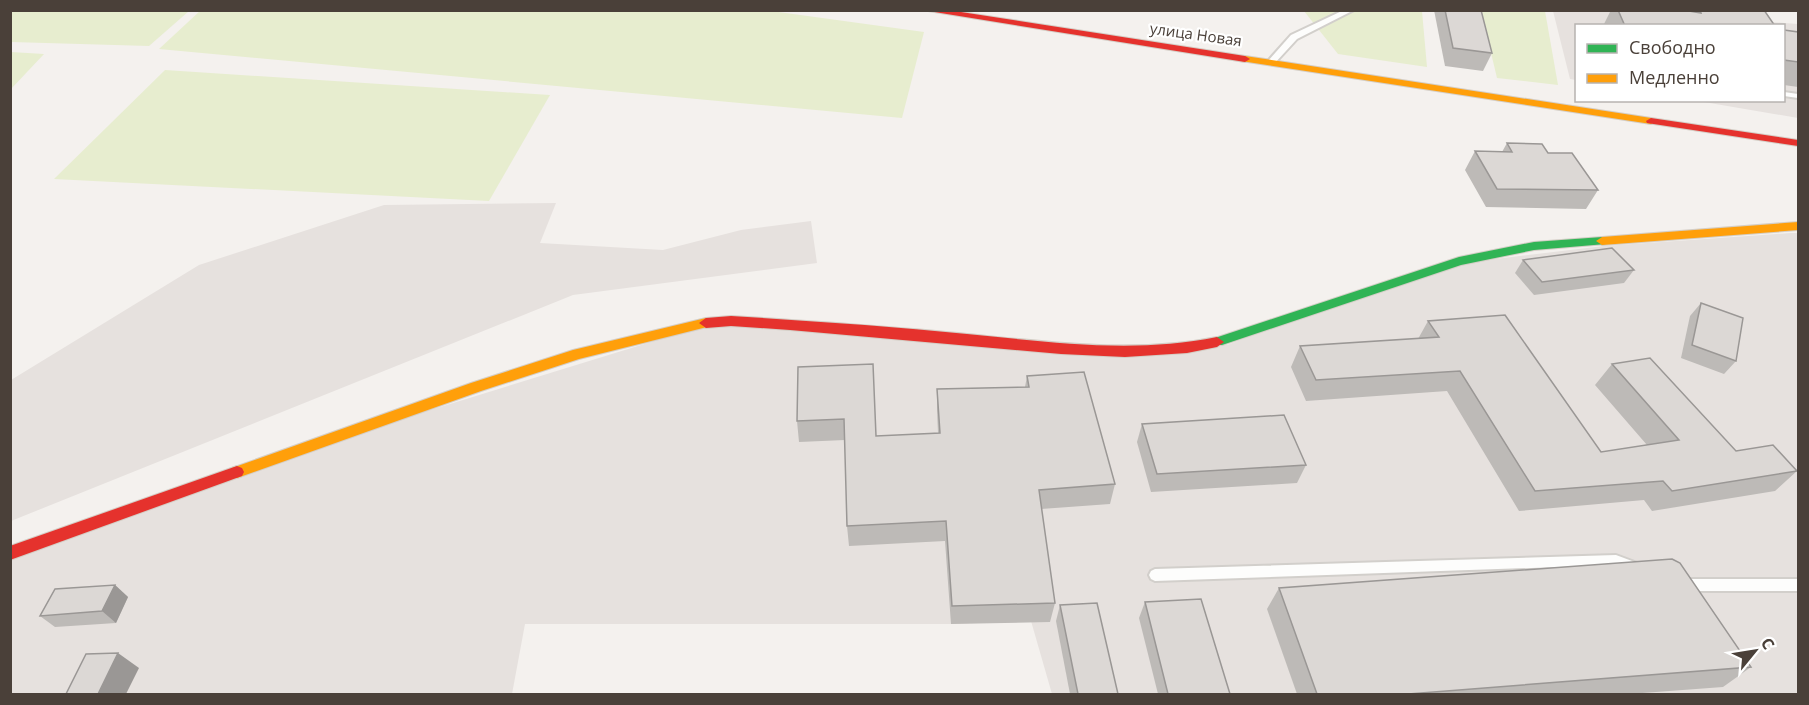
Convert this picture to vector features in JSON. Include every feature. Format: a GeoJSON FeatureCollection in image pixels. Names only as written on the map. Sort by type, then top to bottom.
{"type":"FeatureCollection","features":[{"type":"Feature","properties":{"kind":"street","name":"улица Новая"},"geometry":{"type":"LineString","coordinates":[[926,10],[1798,143]]}},
{"type":"Feature","properties":{"kind":"street"},"geometry":{"type":"LineString","coordinates":[[10,553],[578,354],[703,323],[732,321],[778,323],[1067,349],[1157,351],[1190,349],[1226,340],[1460,261],[1534,246],[1798,226]]}},
{"type":"Feature","properties":{"kind":"lane"},"geometry":{"type":"LineString","coordinates":[[1271,62],[1294,37],[1351,10]]}},
{"type":"Feature","properties":{"kind":"lane"},"geometry":{"type":"LineString","coordinates":[[1155,575],[1616,560],[1647,573]]}},
{"type":"Feature","properties":{"kind":"lane"},"geometry":{"type":"LineString","coordinates":[[1668,581],[1678,585],[1798,585]]}},
{"type":"Feature","properties":{"kind":"shaded area"},"geometry":{"type":"Polygon","coordinates":[[[1553,11],[1609,11],[1798,24],[1798,118],[1704,102],[1785,102],[1785,24],[1575,24],[1575,80],[1570,79],[1553,11]]]}},
{"type":"Feature","properties":{"kind":"shaded area"},"geometry":{"type":"Polygon","coordinates":[[[556,203],[540,243],[663,250],[741,230],[811,221],[817,263],[573,295],[11,521],[11,380],[199,265],[384,205],[556,203]]]}},
{"type":"Feature","properties":{"kind":"shaded area"},"geometry":{"type":"Polygon","coordinates":[[[1798,233],[1798,694],[1052,694],[1031,621],[951,624],[525,624],[512,694],[11,694],[11,557],[346,436],[719,321],[1042,344],[1227,345],[1437,266],[1604,246],[1798,233]]]}},
{"type":"Feature","properties":{"kind":"green space"},"geometry":{"type":"Polygon","coordinates":[[[11,10],[189,11],[149,46],[11,42],[11,10]]]}},
{"type":"Feature","properties":{"kind":"green space"},"geometry":{"type":"Polygon","coordinates":[[[201,10],[764,10],[924,32],[902,118],[159,49],[201,10]]]}},
{"type":"Feature","properties":{"kind":"green space"},"geometry":{"type":"Polygon","coordinates":[[[1304,11],[1422,11],[1427,67],[1338,54],[1304,11]]]}},
{"type":"Feature","properties":{"kind":"green space"},"geometry":{"type":"Polygon","coordinates":[[[1481,11],[1545,11],[1558,85],[1497,78],[1481,11]]]}},
{"type":"Feature","properties":{"kind":"green space"},"geometry":{"type":"Polygon","coordinates":[[[11,52],[44,54],[10,89],[11,52]]]}},
{"type":"Feature","properties":{"kind":"green space"},"geometry":{"type":"Polygon","coordinates":[[[165,70],[550,95],[489,201],[54,179],[165,70]]]}},
{"type":"Feature","properties":{"kind":"building"},"geometry":{"type":"Polygon","coordinates":[[[1445,10],[1481,10],[1492,53],[1453,48],[1445,10]]]}},
{"type":"Feature","properties":{"kind":"building"},"geometry":{"type":"Polygon","coordinates":[[[1618,10],[1683,10],[1701,13],[1700,10],[1764,10],[1774,24],[1624,24],[1618,10]]]}},
{"type":"Feature","properties":{"kind":"building"},"geometry":{"type":"Polygon","coordinates":[[[1785,30],[1798,32],[1798,62],[1785,60],[1785,30]]]}},
{"type":"Feature","properties":{"kind":"building"},"geometry":{"type":"Polygon","coordinates":[[[1507,143],[1542,144],[1548,153],[1572,153],[1598,190],[1497,189],[1475,151],[1512,152],[1507,143]]]}},
{"type":"Feature","properties":{"kind":"building"},"geometry":{"type":"Polygon","coordinates":[[[1612,248],[1634,270],[1542,282],[1523,260],[1612,248]]]}},
{"type":"Feature","properties":{"kind":"building"},"geometry":{"type":"Polygon","coordinates":[[[1701,303],[1743,318],[1736,361],[1692,345],[1701,303]]]}},
{"type":"Feature","properties":{"kind":"building"},"geometry":{"type":"Polygon","coordinates":[[[1505,315],[1601,452],[1679,440],[1612,364],[1650,358],[1736,451],[1773,445],[1797,471],[1672,491],[1663,481],[1535,491],[1460,371],[1316,380],[1300,346],[1439,337],[1428,321],[1505,315]]]}},
{"type":"Feature","properties":{"kind":"building"},"geometry":{"type":"Polygon","coordinates":[[[873,364],[876,436],[940,433],[937,389],[1029,387],[1027,376],[1084,372],[1115,484],[1039,490],[1055,603],[952,606],[946,521],[847,526],[844,419],[797,421],[798,367],[873,364]]]}},
{"type":"Feature","properties":{"kind":"building"},"geometry":{"type":"Polygon","coordinates":[[[1284,415],[1306,465],[1157,474],[1142,424],[1284,415]]]}},
{"type":"Feature","properties":{"kind":"building"},"geometry":{"type":"Polygon","coordinates":[[[1672,559],[1680,563],[1751,667],[1408,694],[1317,694],[1279,588],[1672,559]]]}},
{"type":"Feature","properties":{"kind":"building"},"geometry":{"type":"Polygon","coordinates":[[[115,585],[102,611],[40,616],[55,589],[115,585]]]}},
{"type":"Feature","properties":{"kind":"building"},"geometry":{"type":"Polygon","coordinates":[[[1201,599],[1230,694],[1168,694],[1145,602],[1201,599]]]}},
{"type":"Feature","properties":{"kind":"building"},"geometry":{"type":"Polygon","coordinates":[[[1097,603],[1118,694],[1078,694],[1060,605],[1097,603]]]}},
{"type":"Feature","properties":{"kind":"building"},"geometry":{"type":"Polygon","coordinates":[[[118,653],[98,694],[66,694],[86,654],[118,653]]]}},
{"type":"Feature","properties":{"kind":"traffic: fast"},"geometry":{"type":"LineString","coordinates":[[1217,342],[1459,261],[1534,246],[1602,241]]}},
{"type":"Feature","properties":{"kind":"traffic: slow"},"geometry":{"type":"LineString","coordinates":[[1245,59],[1651,121]]}},
{"type":"Feature","properties":{"kind":"traffic: slow"},"geometry":{"type":"LineString","coordinates":[[1602,241],[1798,226]]}},
{"type":"Feature","properties":{"kind":"traffic: slow"},"geometry":{"type":"LineString","coordinates":[[237,472],[476,387],[578,354],[706,323]]}},
{"type":"Feature","properties":{"kind":"traffic: jam"},"geometry":{"type":"LineString","coordinates":[[926,10],[1245,59]]}},
{"type":"Feature","properties":{"kind":"traffic: jam"},"geometry":{"type":"LineString","coordinates":[[1651,121],[1798,143]]}},
{"type":"Feature","properties":{"kind":"traffic: jam"},"geometry":{"type":"LineString","coordinates":[[706,323],[731,321],[820,327],[1093,351],[1157,351],[1217,342]]}},
{"type":"Feature","properties":{"kind":"traffic: jam"},"geometry":{"type":"LineString","coordinates":[[10,553],[237,472]]}}]}
